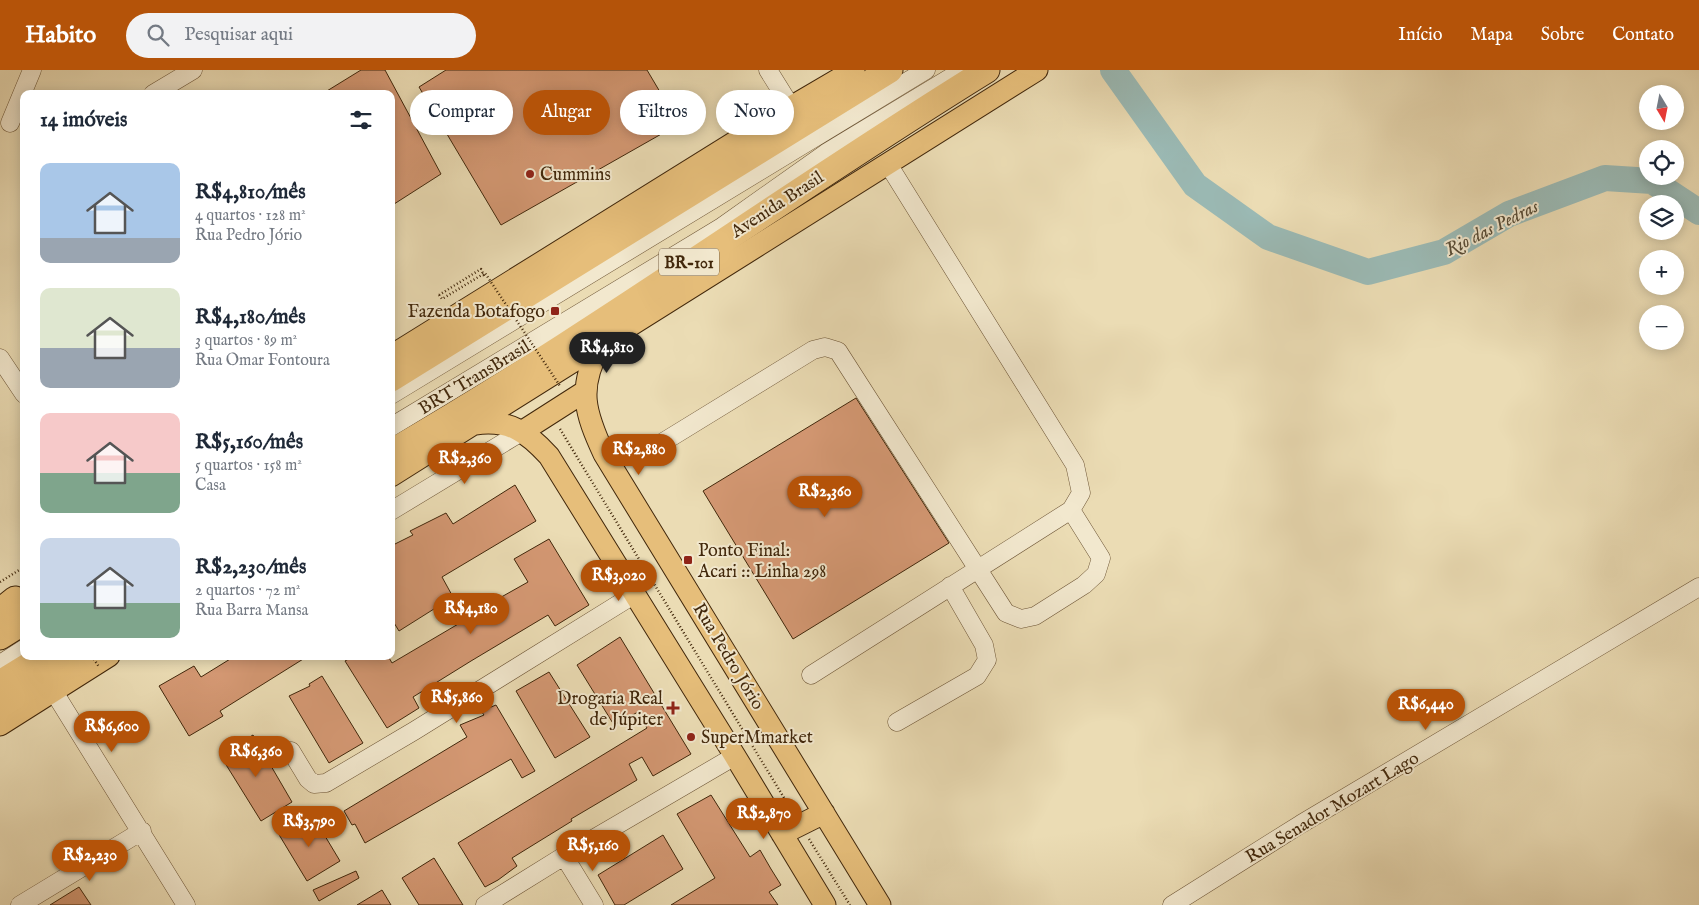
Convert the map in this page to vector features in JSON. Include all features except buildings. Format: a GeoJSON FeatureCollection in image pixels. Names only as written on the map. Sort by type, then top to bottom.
{"type":"FeatureCollection","features":[{"type":"Feature","properties":{"kind":"highway"},"geometry":{"type":"LineString","coordinates":[[395,377],[890,70]]}},
{"type":"Feature","properties":{"kind":"highway","name":"Avenida Brasil"},"geometry":{"type":"LineString","coordinates":[[395,450],[574,338],[836,165],[986,70]]}},
{"type":"Feature","properties":{"kind":"highway"},"geometry":{"type":"LineString","coordinates":[[0,637],[20,624]]}},
{"type":"Feature","properties":{"kind":"highway"},"geometry":{"type":"LineString","coordinates":[[0,683],[31,660]]}},
{"type":"Feature","properties":{"kind":"highway"},"geometry":{"type":"LineString","coordinates":[[0,706],[47,677],[95,660]]}},
{"type":"Feature","properties":{"kind":"main road"},"geometry":{"type":"LineString","coordinates":[[794,105],[854,70]]}},
{"type":"Feature","properties":{"kind":"main road","name":"Avenida Brasil"},"geometry":{"type":"LineString","coordinates":[[395,474],[600,347],[1037,70]]}},
{"type":"Feature","properties":{"kind":"main road"},"geometry":{"type":"LineString","coordinates":[[395,354],[746,135]]}},
{"type":"Feature","properties":{"kind":"main road","name":"Rua Pedro Jório"},"geometry":{"type":"LineString","coordinates":[[600,347],[587,374],[584,392],[589,417],[604,454],[880,905]]}},
{"type":"Feature","properties":{"kind":"main road"},"geometry":{"type":"LineString","coordinates":[[523,431],[584,392]]}},
{"type":"Feature","properties":{"kind":"main road"},"geometry":{"type":"LineString","coordinates":[[475,424],[488,422],[505,424],[523,431],[549,456],[825,905]]}},
{"type":"Feature","properties":{"kind":"main road"},"geometry":{"type":"LineString","coordinates":[[0,725],[54,692],[97,660]]}},
{"type":"Feature","properties":{"kind":"main road"},"geometry":{"type":"LineString","coordinates":[[782,834],[824,813]]}},
{"type":"Feature","properties":{"kind":"street"},"geometry":{"type":"LineString","coordinates":[[24,90],[32,70]]}},
{"type":"Feature","properties":{"kind":"street"},"geometry":{"type":"LineString","coordinates":[[160,90],[193,70]]}},
{"type":"Feature","properties":{"kind":"street"},"geometry":{"type":"LineString","coordinates":[[768,70],[780,90]]}},
{"type":"Feature","properties":{"kind":"street","name":"BRT TransBrasil"},"geometry":{"type":"LineString","coordinates":[[395,393],[926,70]]}},
{"type":"Feature","properties":{"kind":"street","name":"BRT TransBrasil"},"geometry":{"type":"LineString","coordinates":[[395,426],[720,228],[826,153],[963,70]]}},
{"type":"Feature","properties":{"kind":"street"},"geometry":{"type":"LineString","coordinates":[[11,123],[20,100]]}},
{"type":"Feature","properties":{"kind":"street"},"geometry":{"type":"LineString","coordinates":[[811,675],[1071,510],[1080,493],[1075,465],[888,164]]}},
{"type":"Feature","properties":{"kind":"street"},"geometry":{"type":"LineString","coordinates":[[660,444],[813,350],[825,347],[838,351],[979,568],[1006,613],[1022,619],[1035,616],[1084,585],[1096,574],[1101,558],[1071,510]]}},
{"type":"Feature","properties":{"kind":"street"},"geometry":{"type":"LineString","coordinates":[[0,358],[20,388]]}},
{"type":"Feature","properties":{"kind":"street"},"geometry":{"type":"LineString","coordinates":[[395,508],[523,431]]}},
{"type":"Feature","properties":{"kind":"street"},"geometry":{"type":"LineString","coordinates":[[897,722],[976,676],[987,660],[984,645],[950,586]]}},
{"type":"Feature","properties":{"kind":"street","name":"Rua Senador Mozart Lago"},"geometry":{"type":"LineString","coordinates":[[1172,905],[1301,824],[1699,587]]}},
{"type":"Feature","properties":{"kind":"street"},"geometry":{"type":"LineString","coordinates":[[291,751],[308,780],[314,784],[326,783],[414,732],[635,594]]}},
{"type":"Feature","properties":{"kind":"street"},"geometry":{"type":"LineString","coordinates":[[0,652],[20,640]]}},
{"type":"Feature","properties":{"kind":"street"},"geometry":{"type":"LineString","coordinates":[[0,664],[20,659]]}},
{"type":"Feature","properties":{"kind":"street"},"geometry":{"type":"LineString","coordinates":[[54,692],[142,831],[186,905]]}},
{"type":"Feature","properties":{"kind":"street"},"geometry":{"type":"LineString","coordinates":[[485,905],[564,856],[735,756]]}},
{"type":"Feature","properties":{"kind":"street"},"geometry":{"type":"LineString","coordinates":[[20,905],[142,831]]}},
{"type":"Feature","properties":{"kind":"street"},"geometry":{"type":"LineString","coordinates":[[564,856],[594,905]]}},
{"type":"Feature","properties":{"kind":"path"},"geometry":{"type":"LineString","coordinates":[[439,295],[442,299],[485,273],[560,386]]}},
{"type":"Feature","properties":{"kind":"path"},"geometry":{"type":"LineString","coordinates":[[550,412],[850,905]]}},
{"type":"Feature","properties":{"kind":"path"},"geometry":{"type":"LineString","coordinates":[[6,597],[20,574]]}},
{"type":"Feature","properties":{"kind":"waterway","name":"Rio das Pedras"},"geometry":{"type":"LineString","coordinates":[[1113,70],[1195,185],[1268,237],[1368,272],[1444,252],[1509,214],[1605,178],[1652,181],[1699,212]]}},
{"type":"Feature","properties":{"kind":"place","name":"Cummins"},"geometry":{"type":"Point","coordinates":[530,174]}},
{"type":"Feature","properties":{"kind":"place","name":"Fazenda Botafogo"},"geometry":{"type":"Point","coordinates":[555,311]}},
{"type":"Feature","properties":{"kind":"place","name":"Ponto Final: Acari :: Linha 298"},"geometry":{"type":"Point","coordinates":[688,560]}},
{"type":"Feature","properties":{"kind":"place","name":"Drogaria Real de Júpiter"},"geometry":{"type":"Point","coordinates":[673,708]}},
{"type":"Feature","properties":{"kind":"place","name":"SuperMmarket"},"geometry":{"type":"Point","coordinates":[691,737]}}]}
